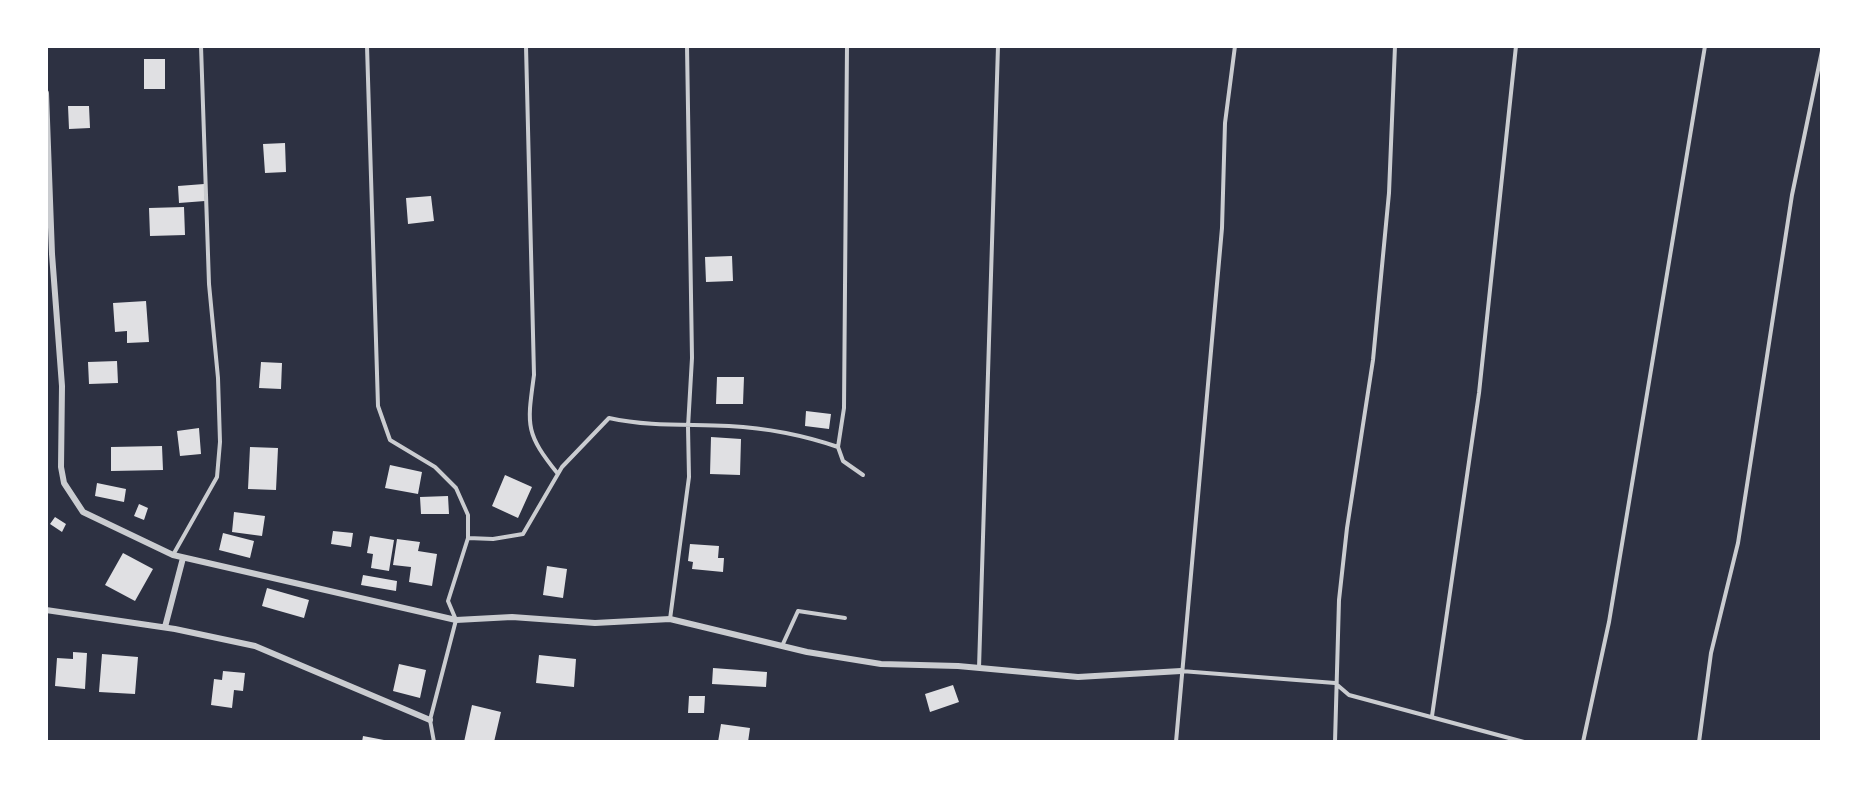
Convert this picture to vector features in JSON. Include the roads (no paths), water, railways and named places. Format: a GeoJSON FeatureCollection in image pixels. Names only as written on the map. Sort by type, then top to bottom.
{"type":"FeatureCollection","features":[{"type":"Feature","properties":{"kind":"street"},"geometry":{"type":"LineString","coordinates":[[46,93],[52,254],[62,386],[61,467],[64,483],[83,512],[183,558],[456,620],[512,617],[595,623],[670,619],[782,646],[881,663],[980,668],[1078,677],[1181,671]]}},
{"type":"Feature","properties":{"kind":"street"},"geometry":{"type":"LineString","coordinates":[[165,627],[183,558]]}},
{"type":"Feature","properties":{"kind":"street"},"geometry":{"type":"LineString","coordinates":[[46,610],[165,627],[255,646],[430,720]]}},
{"type":"Feature","properties":{"kind":"lane"},"geometry":{"type":"LineString","coordinates":[[173,555],[217,477],[220,442],[218,378],[209,284],[201,46]]}},
{"type":"Feature","properties":{"kind":"lane"},"geometry":{"type":"LineString","coordinates":[[367,46],[378,406],[390,440],[435,467],[456,488],[468,515],[468,538],[448,601],[456,620],[430,720],[434,741]]}},
{"type":"Feature","properties":{"kind":"lane"},"geometry":{"type":"LineString","coordinates":[[526,46],[534,375],[528,419],[537,448],[558,474]]}},
{"type":"Feature","properties":{"kind":"lane"},"geometry":{"type":"LineString","coordinates":[[670,619],[690,477],[688,427],[692,347],[687,46]]}},
{"type":"Feature","properties":{"kind":"lane"},"geometry":{"type":"LineString","coordinates":[[847,46],[844,408],[838,447],[843,461],[863,476]]}},
{"type":"Feature","properties":{"kind":"lane"},"geometry":{"type":"LineString","coordinates":[[980,668],[998,46]]}},
{"type":"Feature","properties":{"kind":"lane"},"geometry":{"type":"LineString","coordinates":[[1176,741],[1222,228],[1225,123],[1235,46]]}},
{"type":"Feature","properties":{"kind":"lane"},"geometry":{"type":"LineString","coordinates":[[1335,741],[1335,683],[1347,528],[1373,360],[1389,193],[1395,46]]}},
{"type":"Feature","properties":{"kind":"lane"},"geometry":{"type":"LineString","coordinates":[[1432,716],[1479,393],[1516,46]]}},
{"type":"Feature","properties":{"kind":"lane"},"geometry":{"type":"LineString","coordinates":[[1583,741],[1609,622],[1705,46]]}},
{"type":"Feature","properties":{"kind":"lane"},"geometry":{"type":"LineString","coordinates":[[1699,741],[1711,653],[1738,543],[1792,195],[1821,51]]}},
{"type":"Feature","properties":{"kind":"lane"},"geometry":{"type":"LineString","coordinates":[[468,538],[493,539],[523,534],[558,474],[609,418],[633,423],[688,427],[729,426],[808,437],[838,447]]}},
{"type":"Feature","properties":{"kind":"lane"},"geometry":{"type":"LineString","coordinates":[[782,646],[798,611],[845,618]]}},
{"type":"Feature","properties":{"kind":"lane"},"geometry":{"type":"LineString","coordinates":[[1181,671],[1335,683],[1349,695],[1524,741]]}}]}
